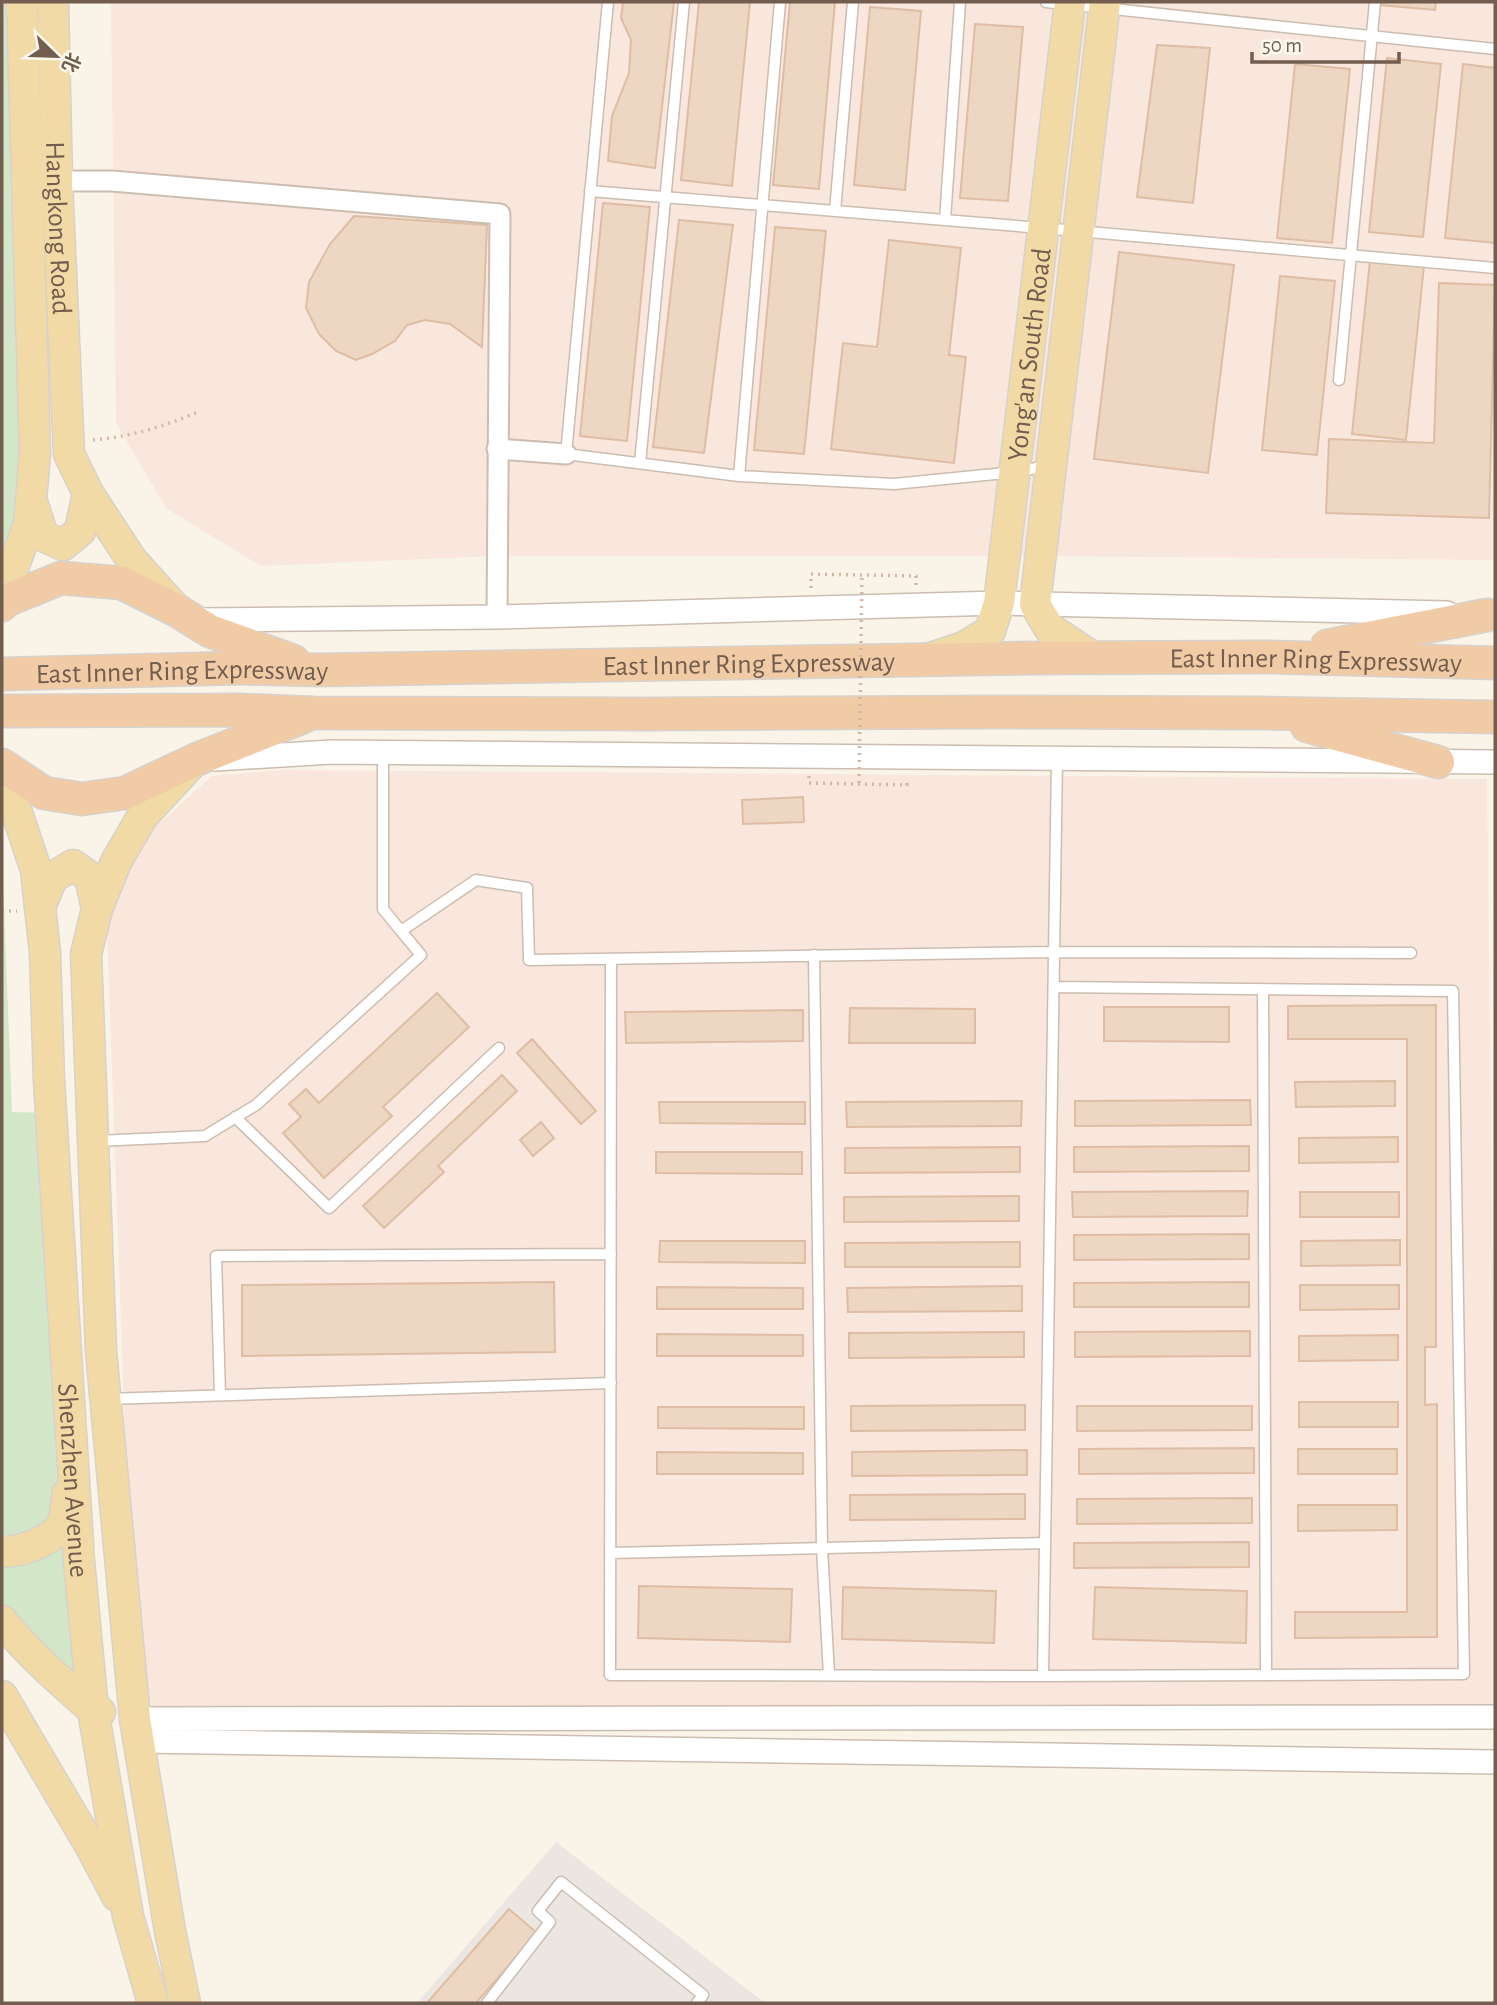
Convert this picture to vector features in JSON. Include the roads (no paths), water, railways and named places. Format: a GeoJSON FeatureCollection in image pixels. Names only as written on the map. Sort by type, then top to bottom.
{"type":"FeatureCollection","features":[{"type":"Feature","properties":{"kind":"highway"},"geometry":{"type":"LineString","coordinates":[[2,605],[7,600],[61,578],[122,583],[210,631],[317,670]]}},
{"type":"Feature","properties":{"kind":"highway"},"geometry":{"type":"LineString","coordinates":[[1269,657],[1491,615]]}},
{"type":"Feature","properties":{"kind":"highway","name":"East Inner Ring Expressway"},"geometry":{"type":"LineString","coordinates":[[2,674],[240,668],[317,670],[1094,658],[1269,657],[1495,663]]}},
{"type":"Feature","properties":{"kind":"highway","name":"East Inner Ring Expressway"},"geometry":{"type":"LineString","coordinates":[[2,711],[1262,713],[1495,717]]}},
{"type":"Feature","properties":{"kind":"highway"},"geometry":{"type":"LineString","coordinates":[[2,765],[44,793],[82,799],[125,793],[195,760],[314,713]]}},
{"type":"Feature","properties":{"kind":"highway"},"geometry":{"type":"LineString","coordinates":[[1262,713],[1438,762]]}},
{"type":"Feature","properties":{"kind":"main road","name":"Hangkong Road"},"geometry":{"type":"LineString","coordinates":[[2,595],[29,524],[35,453],[22,2]]}},
{"type":"Feature","properties":{"kind":"main road","name":"Hangkong Road"},"geometry":{"type":"LineString","coordinates":[[53,2],[57,181],[69,448],[88,493]]}},
{"type":"Feature","properties":{"kind":"main road","name":"Yong'an South Road"},"geometry":{"type":"LineString","coordinates":[[922,661],[964,647],[990,631],[999,603],[1044,228],[1062,3]]}},
{"type":"Feature","properties":{"kind":"main road","name":"Yong'an South Road"},"geometry":{"type":"LineString","coordinates":[[1035,604],[1105,5]]}},
{"type":"Feature","properties":{"kind":"main road"},"geometry":{"type":"LineString","coordinates":[[31,499],[43,536],[63,545],[80,531],[88,493]]}},
{"type":"Feature","properties":{"kind":"main road"},"geometry":{"type":"LineString","coordinates":[[88,493],[131,559],[184,615]]}},
{"type":"Feature","properties":{"kind":"main road"},"geometry":{"type":"LineString","coordinates":[[1035,604],[1049,628],[1094,658]]}},
{"type":"Feature","properties":{"kind":"main road","name":"Shenzhen Avenue"},"geometry":{"type":"LineString","coordinates":[[185,2003],[170,1931],[138,1730],[105,1399],[86,954],[97,909],[116,862],[142,817],[195,760]]}},
{"type":"Feature","properties":{"kind":"main road","name":"Shenzhen Avenue"},"geometry":{"type":"LineString","coordinates":[[2,778],[11,795],[36,870],[45,953],[50,1092],[79,1561],[95,1721],[128,1916],[153,2003]]}},
{"type":"Feature","properties":{"kind":"main road"},"geometry":{"type":"LineString","coordinates":[[40,907],[52,878],[73,865],[90,877],[97,909]]}},
{"type":"Feature","properties":{"kind":"main road"},"geometry":{"type":"LineString","coordinates":[[2,1552],[13,1552],[43,1542],[61,1525],[74,1469]]}},
{"type":"Feature","properties":{"kind":"main road"},"geometry":{"type":"LineString","coordinates":[[2,1621],[95,1721]]}},
{"type":"Feature","properties":{"kind":"main road"},"geometry":{"type":"LineString","coordinates":[[2,1654],[47,1696],[95,1721],[138,1730]]}},
{"type":"Feature","properties":{"kind":"main road"},"geometry":{"type":"LineString","coordinates":[[2,1696],[90,1845],[128,1916]]}},
{"type":"Feature","properties":{"kind":"street"},"geometry":{"type":"LineString","coordinates":[[57,181],[112,181],[500,214],[497,617]]}},
{"type":"Feature","properties":{"kind":"street"},"geometry":{"type":"LineString","coordinates":[[498,449],[566,454]]}},
{"type":"Feature","properties":{"kind":"street"},"geometry":{"type":"LineString","coordinates":[[184,615],[497,617],[999,603],[1491,615]]}},
{"type":"Feature","properties":{"kind":"street"},"geometry":{"type":"LineString","coordinates":[[195,760],[332,752],[383,752],[1495,762]]}},
{"type":"Feature","properties":{"kind":"street"},"geometry":{"type":"LineString","coordinates":[[138,1730],[1495,1717]]}},
{"type":"Feature","properties":{"kind":"street"},"geometry":{"type":"LineString","coordinates":[[138,1730],[1495,1762]]}},
{"type":"Feature","properties":{"kind":"lane"},"geometry":{"type":"LineString","coordinates":[[608,2],[566,454],[738,476],[894,484],[1015,472],[1051,465]]}},
{"type":"Feature","properties":{"kind":"lane"},"geometry":{"type":"LineString","coordinates":[[640,463],[684,2]]}},
{"type":"Feature","properties":{"kind":"lane"},"geometry":{"type":"LineString","coordinates":[[738,476],[780,2]]}},
{"type":"Feature","properties":{"kind":"lane"},"geometry":{"type":"LineString","coordinates":[[835,211],[853,2]]}},
{"type":"Feature","properties":{"kind":"lane"},"geometry":{"type":"LineString","coordinates":[[945,220],[960,2]]}},
{"type":"Feature","properties":{"kind":"lane"},"geometry":{"type":"LineString","coordinates":[[1339,380],[1375,2]]}},
{"type":"Feature","properties":{"kind":"lane"},"geometry":{"type":"LineString","coordinates":[[1062,3],[1105,5],[1495,49]]}},
{"type":"Feature","properties":{"kind":"lane"},"geometry":{"type":"LineString","coordinates":[[590,191],[1495,268]]}},
{"type":"Feature","properties":{"kind":"lane"},"geometry":{"type":"LineString","coordinates":[[93,1141],[205,1136],[256,1105],[421,955],[383,909],[383,752]]}},
{"type":"Feature","properties":{"kind":"lane"},"geometry":{"type":"LineString","coordinates":[[1043,1676],[1057,759]]}},
{"type":"Feature","properties":{"kind":"lane"},"geometry":{"type":"LineString","coordinates":[[401,931],[476,880],[527,888],[529,960],[1054,952],[1412,954]]}},
{"type":"Feature","properties":{"kind":"lane"},"geometry":{"type":"LineString","coordinates":[[814,956],[822,1548],[829,1675]]}},
{"type":"Feature","properties":{"kind":"lane"},"geometry":{"type":"LineString","coordinates":[[611,959],[610,1675],[1464,1674],[1453,990],[1054,987]]}},
{"type":"Feature","properties":{"kind":"lane"},"geometry":{"type":"LineString","coordinates":[[1264,989],[1266,1675]]}},
{"type":"Feature","properties":{"kind":"lane"},"geometry":{"type":"LineString","coordinates":[[235,1117],[329,1208],[499,1048]]}},
{"type":"Feature","properties":{"kind":"lane"},"geometry":{"type":"LineString","coordinates":[[220,1395],[216,1256],[611,1254]]}},
{"type":"Feature","properties":{"kind":"lane"},"geometry":{"type":"LineString","coordinates":[[105,1399],[611,1383]]}},
{"type":"Feature","properties":{"kind":"lane"},"geometry":{"type":"LineString","coordinates":[[610,1553],[1045,1543]]}},
{"type":"Feature","properties":{"kind":"lane"},"geometry":{"type":"LineString","coordinates":[[487,2003],[550,1922],[538,1912],[561,1882],[703,1994],[697,2003]]}}]}
